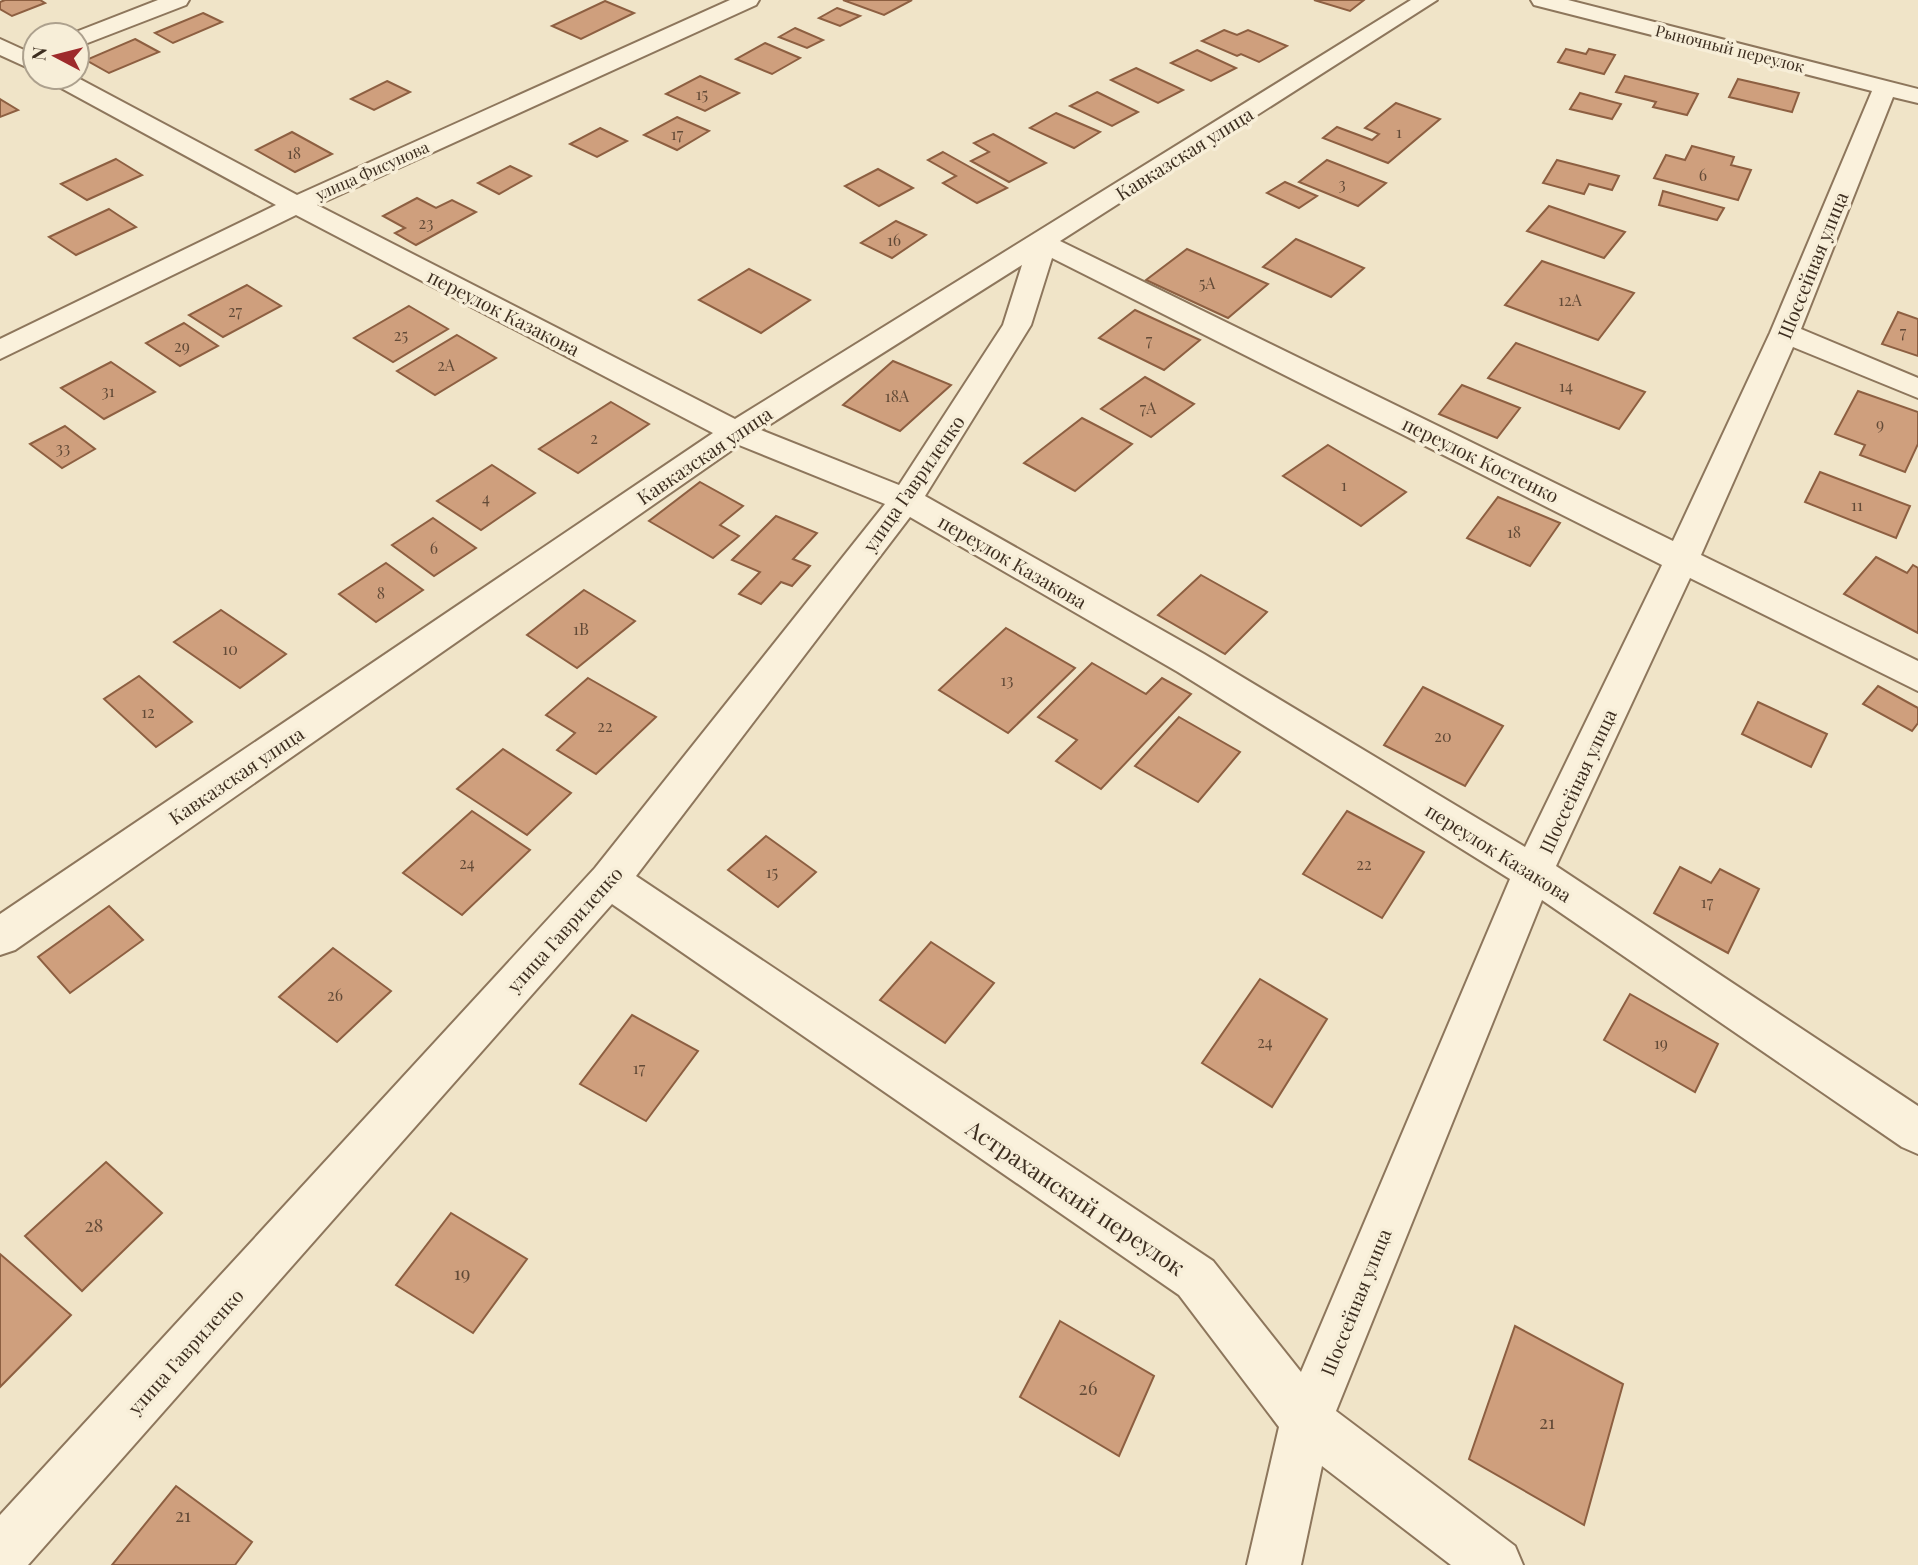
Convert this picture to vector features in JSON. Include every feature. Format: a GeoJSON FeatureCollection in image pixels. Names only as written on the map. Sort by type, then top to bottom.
{"type":"FeatureCollection","features":[{"type":"Feature","properties":{"kind":"street"},"geometry":{"type":"LineString","coordinates":[[91,34],[178,0]]}},
{"type":"Feature","properties":{"kind":"street","name":"улица Фисунова"},"geometry":{"type":"LineString","coordinates":[[0,350],[296,205],[748,0]]}},
{"type":"Feature","properties":{"kind":"street","name":"Кавказская улица"},"geometry":{"type":"LineString","coordinates":[[0,937],[736,432],[1043,243],[1426,0]]}},
{"type":"Feature","properties":{"kind":"street","name":"Рыночный переулок"},"geometry":{"type":"LineString","coordinates":[[1542,0],[1902,92]]}},
{"type":"Feature","properties":{"kind":"street"},"geometry":{"type":"LineString","coordinates":[[0,46],[21,55]]}},
{"type":"Feature","properties":{"kind":"street"},"geometry":{"type":"LineString","coordinates":[[0,69],[21,63]]}},
{"type":"Feature","properties":{"kind":"street","name":"переулок Казакова"},"geometry":{"type":"LineString","coordinates":[[84,91],[296,205],[736,432],[906,500],[1191,663],[1533,872],[1918,1132]]}},
{"type":"Feature","properties":{"kind":"street","name":"Шоссейная улица"},"geometry":{"type":"LineString","coordinates":[[1274,1565],[1306,1421],[1533,872],[1682,559],[1785,333],[1902,92]]}},
{"type":"Feature","properties":{"kind":"street","name":"улица Гавриленко"},"geometry":{"type":"LineString","coordinates":[[0,1555],[609,880],[906,500],[1017,326],[1043,243]]}},
{"type":"Feature","properties":{"kind":"street","name":"переулок Костенко"},"geometry":{"type":"LineString","coordinates":[[1043,243],[1918,677]]}},
{"type":"Feature","properties":{"kind":"street"},"geometry":{"type":"LineString","coordinates":[[1785,333],[1918,389]]}},
{"type":"Feature","properties":{"kind":"street","name":"Астраханский переулок"},"geometry":{"type":"LineString","coordinates":[[609,880],[1196,1278],[1306,1421],[1496,1565]]}},
{"type":"Feature","properties":{"kind":"building"},"geometry":{"type":"Polygon","coordinates":[[[40,0],[45,3],[12,16],[0,9],[0,2],[40,0]]]}},
{"type":"Feature","properties":{"kind":"building"},"geometry":{"type":"Polygon","coordinates":[[[843,0],[912,0],[884,15],[843,0]]]}},
{"type":"Feature","properties":{"kind":"building"},"geometry":{"type":"Polygon","coordinates":[[[1314,0],[1364,0],[1350,11],[1314,0]]]}},
{"type":"Feature","properties":{"kind":"building"},"geometry":{"type":"Polygon","coordinates":[[[605,1],[634,13],[581,39],[552,26],[605,1]]]}},
{"type":"Feature","properties":{"kind":"building"},"geometry":{"type":"Polygon","coordinates":[[[837,8],[860,16],[840,26],[819,18],[837,8]]]}},
{"type":"Feature","properties":{"kind":"building"},"geometry":{"type":"Polygon","coordinates":[[[203,13],[222,22],[173,43],[155,33],[203,13]]]}},
{"type":"Feature","properties":{"kind":"building"},"geometry":{"type":"Polygon","coordinates":[[[795,28],[823,40],[807,48],[779,37],[795,28]]]}},
{"type":"Feature","properties":{"kind":"building"},"geometry":{"type":"Polygon","coordinates":[[[1224,30],[1237,35],[1248,30],[1287,46],[1259,62],[1202,41],[1224,30]]]}},
{"type":"Feature","properties":{"kind":"building"},"geometry":{"type":"Polygon","coordinates":[[[135,39],[159,52],[109,73],[91,63],[91,58],[135,39]]]}},
{"type":"Feature","properties":{"kind":"building"},"geometry":{"type":"Polygon","coordinates":[[[765,43],[800,58],[772,74],[736,59],[765,43]]]}},
{"type":"Feature","properties":{"kind":"building"},"geometry":{"type":"Polygon","coordinates":[[[1566,49],[1586,54],[1589,49],[1615,55],[1604,74],[1558,62],[1566,49]]]}},
{"type":"Feature","properties":{"kind":"building"},"geometry":{"type":"Polygon","coordinates":[[[1197,50],[1236,68],[1211,81],[1171,63],[1197,50]]]}},
{"type":"Feature","properties":{"kind":"building"},"geometry":{"type":"Polygon","coordinates":[[[1136,68],[1183,90],[1158,103],[1111,80],[1136,68]]]}},
{"type":"Feature","properties":{"kind":"building"},"geometry":{"type":"Polygon","coordinates":[[[700,76],[739,93],[705,111],[666,94],[700,76]]]}},
{"type":"Feature","properties":{"kind":"building"},"geometry":{"type":"Polygon","coordinates":[[[1625,76],[1698,94],[1687,115],[1653,107],[1656,102],[1616,92],[1625,76]]]}},
{"type":"Feature","properties":{"kind":"building"},"geometry":{"type":"Polygon","coordinates":[[[1738,79],[1799,93],[1792,112],[1729,97],[1738,79]]]}},
{"type":"Feature","properties":{"kind":"building"},"geometry":{"type":"Polygon","coordinates":[[[387,81],[410,92],[374,110],[351,99],[387,81]]]}},
{"type":"Feature","properties":{"kind":"building"},"geometry":{"type":"Polygon","coordinates":[[[1097,92],[1138,112],[1112,126],[1070,106],[1097,92]]]}},
{"type":"Feature","properties":{"kind":"building"},"geometry":{"type":"Polygon","coordinates":[[[1580,93],[1621,104],[1612,119],[1570,109],[1580,93]]]}},
{"type":"Feature","properties":{"kind":"building"},"geometry":{"type":"Polygon","coordinates":[[[0,99],[18,110],[0,117],[0,99]]]}},
{"type":"Feature","properties":{"kind":"building"},"geometry":{"type":"Polygon","coordinates":[[[1396,103],[1440,119],[1388,163],[1323,138],[1337,127],[1372,140],[1379,134],[1365,128],[1396,103]]]}},
{"type":"Feature","properties":{"kind":"building"},"geometry":{"type":"Polygon","coordinates":[[[1056,113],[1100,132],[1074,148],[1030,128],[1056,113]]]}},
{"type":"Feature","properties":{"kind":"building"},"geometry":{"type":"Polygon","coordinates":[[[677,117],[709,131],[677,150],[644,135],[677,117]]]}},
{"type":"Feature","properties":{"kind":"building"},"geometry":{"type":"Polygon","coordinates":[[[600,128],[627,141],[597,157],[570,144],[600,128]]]}},
{"type":"Feature","properties":{"kind":"building"},"geometry":{"type":"Polygon","coordinates":[[[292,132],[332,154],[295,172],[256,150],[292,132]]]}},
{"type":"Feature","properties":{"kind":"building"},"geometry":{"type":"Polygon","coordinates":[[[993,134],[1046,163],[1009,182],[971,161],[989,152],[974,143],[993,134]]]}},
{"type":"Feature","properties":{"kind":"building"},"geometry":{"type":"Polygon","coordinates":[[[1692,146],[1734,157],[1731,165],[1751,170],[1738,200],[1654,178],[1666,155],[1685,160],[1692,146]]]}},
{"type":"Feature","properties":{"kind":"building"},"geometry":{"type":"Polygon","coordinates":[[[943,152],[1007,188],[977,203],[943,183],[956,176],[928,160],[943,152]]]}},
{"type":"Feature","properties":{"kind":"building"},"geometry":{"type":"Polygon","coordinates":[[[116,159],[142,175],[87,200],[61,184],[116,159]]]}},
{"type":"Feature","properties":{"kind":"building"},"geometry":{"type":"Polygon","coordinates":[[[1327,160],[1386,183],[1358,206],[1299,182],[1327,160]]]}},
{"type":"Feature","properties":{"kind":"building"},"geometry":{"type":"Polygon","coordinates":[[[1557,160],[1619,176],[1612,190],[1589,184],[1584,194],[1543,183],[1557,160]]]}},
{"type":"Feature","properties":{"kind":"building"},"geometry":{"type":"Polygon","coordinates":[[[510,166],[531,176],[499,194],[478,183],[510,166]]]}},
{"type":"Feature","properties":{"kind":"building"},"geometry":{"type":"Polygon","coordinates":[[[878,169],[913,188],[879,206],[845,186],[878,169]]]}},
{"type":"Feature","properties":{"kind":"building"},"geometry":{"type":"Polygon","coordinates":[[[1285,182],[1317,196],[1299,208],[1267,193],[1285,182]]]}},
{"type":"Feature","properties":{"kind":"building"},"geometry":{"type":"Polygon","coordinates":[[[1663,191],[1724,208],[1717,220],[1659,205],[1663,191]]]}},
{"type":"Feature","properties":{"kind":"building"},"geometry":{"type":"Polygon","coordinates":[[[417,198],[436,208],[452,200],[476,212],[416,245],[395,233],[405,228],[383,216],[417,198]]]}},
{"type":"Feature","properties":{"kind":"building"},"geometry":{"type":"Polygon","coordinates":[[[1549,206],[1625,232],[1604,258],[1527,231],[1549,206]]]}},
{"type":"Feature","properties":{"kind":"building"},"geometry":{"type":"Polygon","coordinates":[[[109,209],[136,227],[76,255],[49,237],[109,209]]]}},
{"type":"Feature","properties":{"kind":"building"},"geometry":{"type":"Polygon","coordinates":[[[896,221],[926,235],[892,258],[861,243],[896,221]]]}},
{"type":"Feature","properties":{"kind":"building"},"geometry":{"type":"Polygon","coordinates":[[[1296,239],[1364,268],[1331,297],[1263,267],[1296,239]]]}},
{"type":"Feature","properties":{"kind":"building"},"geometry":{"type":"Polygon","coordinates":[[[1187,249],[1268,284],[1228,318],[1146,280],[1187,249]]]}},
{"type":"Feature","properties":{"kind":"building"},"geometry":{"type":"Polygon","coordinates":[[[1542,261],[1634,293],[1598,340],[1505,305],[1542,261]]]}},
{"type":"Feature","properties":{"kind":"building"},"geometry":{"type":"Polygon","coordinates":[[[749,269],[810,300],[761,333],[699,300],[749,269]]]}},
{"type":"Feature","properties":{"kind":"building"},"geometry":{"type":"Polygon","coordinates":[[[247,285],[281,306],[223,337],[189,315],[247,285]]]}},
{"type":"Feature","properties":{"kind":"building"},"geometry":{"type":"Polygon","coordinates":[[[409,306],[448,329],[393,362],[354,338],[409,306]]]}},
{"type":"Feature","properties":{"kind":"building"},"geometry":{"type":"Polygon","coordinates":[[[1135,310],[1200,340],[1164,370],[1099,338],[1135,310]]]}},
{"type":"Feature","properties":{"kind":"building"},"geometry":{"type":"Polygon","coordinates":[[[1898,312],[1918,319],[1918,356],[1882,344],[1898,312]]]}},
{"type":"Feature","properties":{"kind":"building"},"geometry":{"type":"Polygon","coordinates":[[[184,323],[218,346],[180,366],[146,343],[184,323]]]}},
{"type":"Feature","properties":{"kind":"building"},"geometry":{"type":"Polygon","coordinates":[[[457,335],[496,358],[435,395],[397,371],[457,335]]]}},
{"type":"Feature","properties":{"kind":"building"},"geometry":{"type":"Polygon","coordinates":[[[1516,343],[1645,392],[1619,429],[1488,378],[1516,343]]]}},
{"type":"Feature","properties":{"kind":"building"},"geometry":{"type":"Polygon","coordinates":[[[893,361],[951,385],[900,431],[843,405],[893,361]]]}},
{"type":"Feature","properties":{"kind":"building"},"geometry":{"type":"Polygon","coordinates":[[[111,362],[155,392],[104,419],[61,388],[111,362]]]}},
{"type":"Feature","properties":{"kind":"building"},"geometry":{"type":"Polygon","coordinates":[[[1145,377],[1194,404],[1151,437],[1101,409],[1145,377]]]}},
{"type":"Feature","properties":{"kind":"building"},"geometry":{"type":"Polygon","coordinates":[[[1462,385],[1520,408],[1497,438],[1439,414],[1462,385]]]}},
{"type":"Feature","properties":{"kind":"building"},"geometry":{"type":"Polygon","coordinates":[[[1858,391],[1918,412],[1918,444],[1905,472],[1860,455],[1865,445],[1835,434],[1858,391]]]}},
{"type":"Feature","properties":{"kind":"building"},"geometry":{"type":"Polygon","coordinates":[[[611,402],[649,424],[578,473],[539,449],[611,402]]]}},
{"type":"Feature","properties":{"kind":"building"},"geometry":{"type":"Polygon","coordinates":[[[1082,418],[1132,444],[1075,491],[1024,463],[1082,418]]]}},
{"type":"Feature","properties":{"kind":"building"},"geometry":{"type":"Polygon","coordinates":[[[65,426],[95,449],[62,468],[30,444],[65,426]]]}},
{"type":"Feature","properties":{"kind":"building"},"geometry":{"type":"Polygon","coordinates":[[[1328,445],[1406,492],[1361,526],[1283,476],[1328,445]]]}},
{"type":"Feature","properties":{"kind":"building"},"geometry":{"type":"Polygon","coordinates":[[[492,465],[535,493],[481,530],[437,501],[492,465]]]}},
{"type":"Feature","properties":{"kind":"building"},"geometry":{"type":"Polygon","coordinates":[[[1820,472],[1910,506],[1896,538],[1805,502],[1820,472]]]}},
{"type":"Feature","properties":{"kind":"building"},"geometry":{"type":"Polygon","coordinates":[[[700,482],[743,506],[720,525],[739,536],[713,558],[649,521],[700,482]]]}},
{"type":"Feature","properties":{"kind":"building"},"geometry":{"type":"Polygon","coordinates":[[[1498,497],[1560,523],[1530,566],[1467,538],[1498,497]]]}},
{"type":"Feature","properties":{"kind":"building"},"geometry":{"type":"Polygon","coordinates":[[[776,516],[817,533],[793,559],[810,566],[792,586],[781,582],[761,604],[739,594],[760,572],[732,560],[776,516]]]}},
{"type":"Feature","properties":{"kind":"building"},"geometry":{"type":"Polygon","coordinates":[[[433,518],[476,548],[434,576],[392,545],[433,518]]]}},
{"type":"Feature","properties":{"kind":"building"},"geometry":{"type":"Polygon","coordinates":[[[1876,557],[1907,573],[1913,565],[1918,568],[1918,633],[1844,594],[1876,557]]]}},
{"type":"Feature","properties":{"kind":"building"},"geometry":{"type":"Polygon","coordinates":[[[386,563],[423,590],[376,622],[339,594],[386,563]]]}},
{"type":"Feature","properties":{"kind":"building"},"geometry":{"type":"Polygon","coordinates":[[[1201,575],[1267,612],[1225,654],[1158,615],[1201,575]]]}},
{"type":"Feature","properties":{"kind":"building"},"geometry":{"type":"Polygon","coordinates":[[[584,590],[635,621],[577,668],[527,635],[584,590]]]}},
{"type":"Feature","properties":{"kind":"building"},"geometry":{"type":"Polygon","coordinates":[[[221,610],[286,654],[240,688],[174,642],[221,610]]]}},
{"type":"Feature","properties":{"kind":"building"},"geometry":{"type":"Polygon","coordinates":[[[1006,628],[1075,668],[1008,733],[939,690],[1006,628]]]}},
{"type":"Feature","properties":{"kind":"building"},"geometry":{"type":"Polygon","coordinates":[[[1092,663],[1146,694],[1162,678],[1191,694],[1101,789],[1056,761],[1077,740],[1038,717],[1092,663]]]}},
{"type":"Feature","properties":{"kind":"building"},"geometry":{"type":"Polygon","coordinates":[[[139,676],[192,722],[156,747],[104,699],[139,676]]]}},
{"type":"Feature","properties":{"kind":"building"},"geometry":{"type":"Polygon","coordinates":[[[588,678],[656,717],[596,774],[557,750],[575,733],[546,715],[588,678]]]}},
{"type":"Feature","properties":{"kind":"building"},"geometry":{"type":"Polygon","coordinates":[[[1878,686],[1918,708],[1918,723],[1912,731],[1863,704],[1878,686]]]}},
{"type":"Feature","properties":{"kind":"building"},"geometry":{"type":"Polygon","coordinates":[[[1423,687],[1503,726],[1465,786],[1384,745],[1423,687]]]}},
{"type":"Feature","properties":{"kind":"building"},"geometry":{"type":"Polygon","coordinates":[[[1758,702],[1827,734],[1811,767],[1742,734],[1758,702]]]}},
{"type":"Feature","properties":{"kind":"building"},"geometry":{"type":"Polygon","coordinates":[[[1179,717],[1240,752],[1198,802],[1135,766],[1179,717]]]}},
{"type":"Feature","properties":{"kind":"building"},"geometry":{"type":"Polygon","coordinates":[[[503,749],[571,793],[527,835],[457,789],[503,749]]]}},
{"type":"Feature","properties":{"kind":"building"},"geometry":{"type":"Polygon","coordinates":[[[472,811],[530,850],[462,915],[403,873],[472,811]]]}},
{"type":"Feature","properties":{"kind":"building"},"geometry":{"type":"Polygon","coordinates":[[[1347,811],[1424,852],[1382,918],[1303,874],[1347,811]]]}},
{"type":"Feature","properties":{"kind":"building"},"geometry":{"type":"Polygon","coordinates":[[[766,836],[816,872],[778,907],[728,870],[766,836]]]}},
{"type":"Feature","properties":{"kind":"building"},"geometry":{"type":"Polygon","coordinates":[[[1680,867],[1711,883],[1720,869],[1759,889],[1728,953],[1654,913],[1680,867]]]}},
{"type":"Feature","properties":{"kind":"building"},"geometry":{"type":"Polygon","coordinates":[[[109,906],[143,940],[70,993],[38,957],[109,906]]]}},
{"type":"Feature","properties":{"kind":"building"},"geometry":{"type":"Polygon","coordinates":[[[931,942],[994,983],[945,1043],[880,1000],[931,942]]]}},
{"type":"Feature","properties":{"kind":"building"},"geometry":{"type":"Polygon","coordinates":[[[333,948],[391,991],[337,1042],[279,997],[333,948]]]}},
{"type":"Feature","properties":{"kind":"building"},"geometry":{"type":"Polygon","coordinates":[[[1260,979],[1327,1019],[1272,1107],[1202,1063],[1260,979]]]}},
{"type":"Feature","properties":{"kind":"building"},"geometry":{"type":"Polygon","coordinates":[[[1630,994],[1718,1044],[1695,1092],[1604,1040],[1630,994]]]}},
{"type":"Feature","properties":{"kind":"building"},"geometry":{"type":"Polygon","coordinates":[[[632,1015],[698,1051],[646,1121],[580,1084],[632,1015]]]}},
{"type":"Feature","properties":{"kind":"building"},"geometry":{"type":"Polygon","coordinates":[[[106,1162],[162,1213],[82,1291],[25,1236],[106,1162]]]}},
{"type":"Feature","properties":{"kind":"building"},"geometry":{"type":"Polygon","coordinates":[[[451,1213],[527,1259],[473,1333],[396,1285],[451,1213]]]}},
{"type":"Feature","properties":{"kind":"building"},"geometry":{"type":"Polygon","coordinates":[[[0,1254],[71,1315],[0,1387],[0,1254]]]}},
{"type":"Feature","properties":{"kind":"building"},"geometry":{"type":"Polygon","coordinates":[[[1060,1321],[1154,1376],[1119,1456],[1020,1397],[1060,1321]]]}},
{"type":"Feature","properties":{"kind":"building"},"geometry":{"type":"Polygon","coordinates":[[[1515,1326],[1623,1384],[1584,1525],[1469,1459],[1515,1326]]]}},
{"type":"Feature","properties":{"kind":"building"},"geometry":{"type":"Polygon","coordinates":[[[176,1486],[252,1542],[235,1565],[112,1565],[176,1486]]]}}]}
